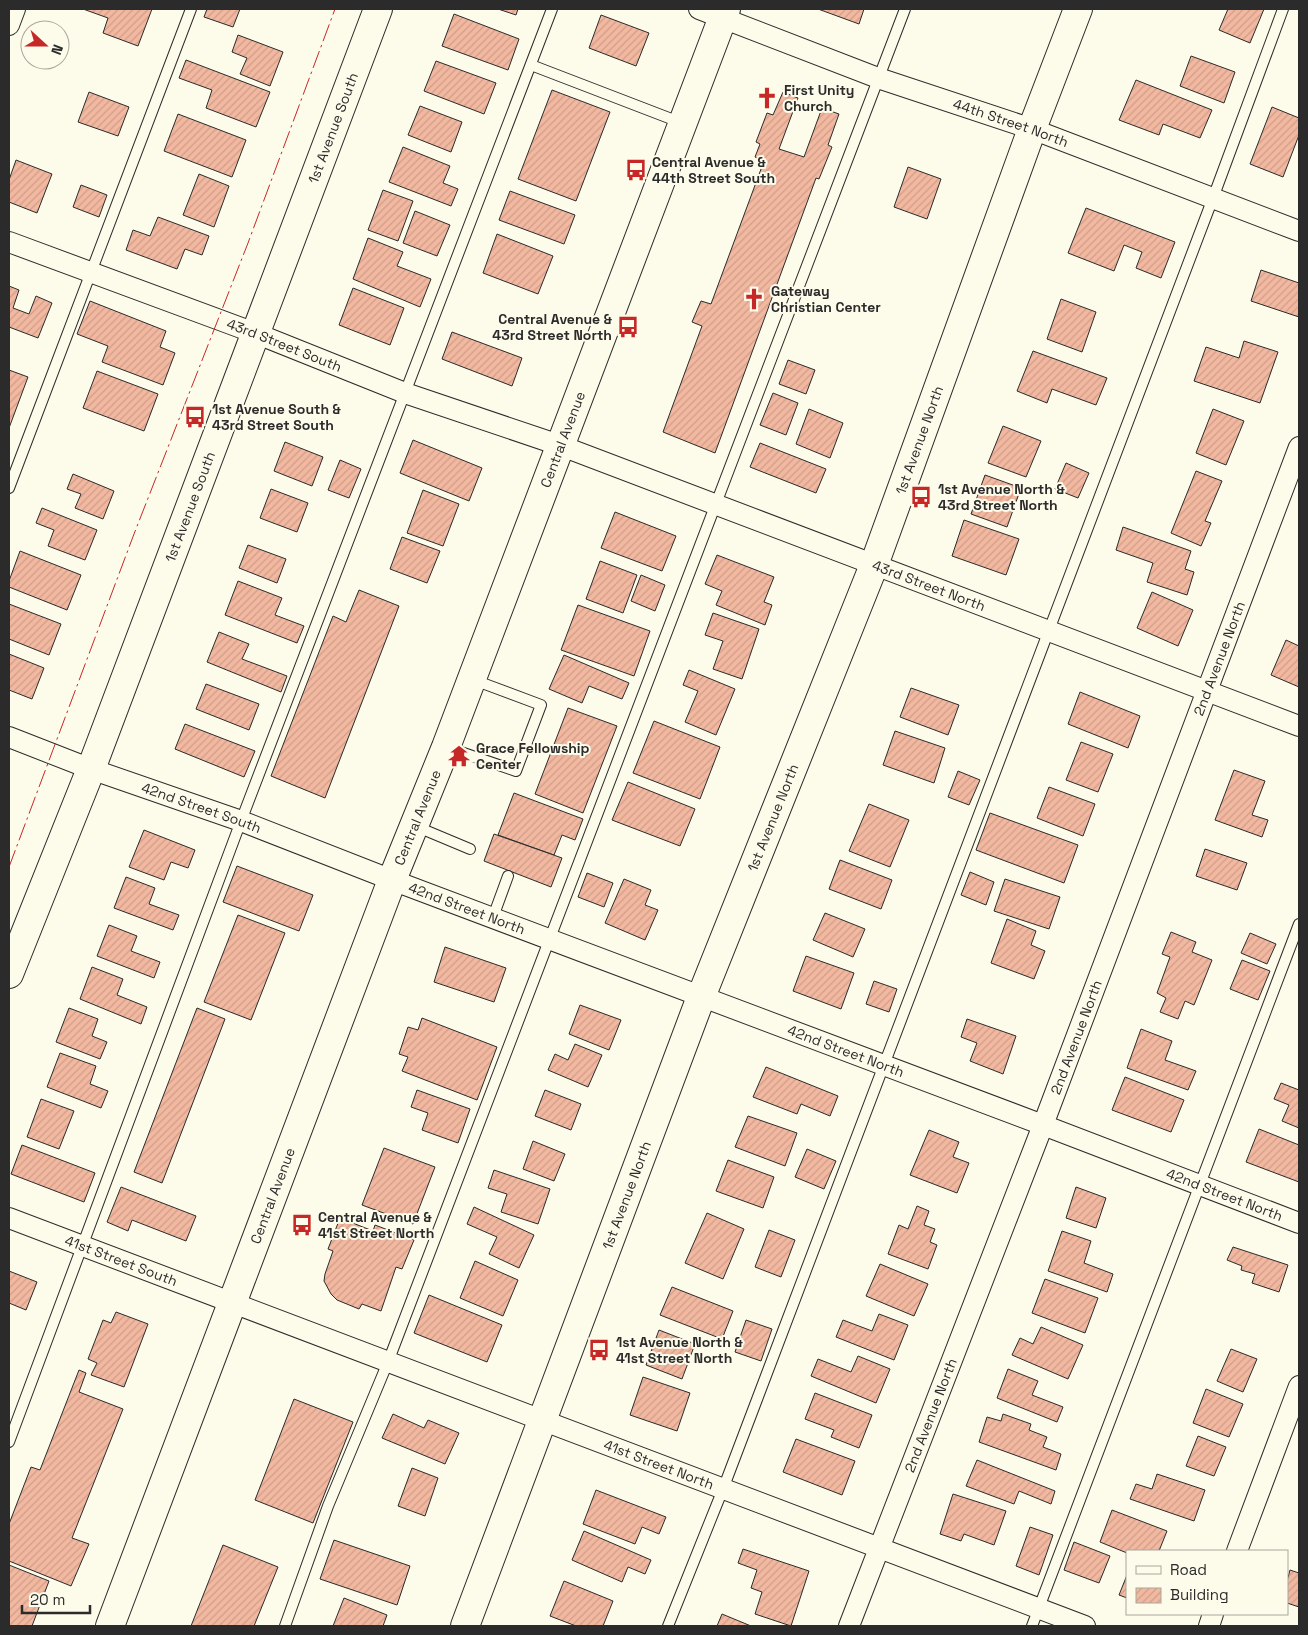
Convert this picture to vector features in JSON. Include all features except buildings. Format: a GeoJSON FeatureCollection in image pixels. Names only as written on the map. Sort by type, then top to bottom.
{"type":"FeatureCollection","features":[{"type":"Feature","properties":{"kind":"main road","name":"1st Avenue South"},"geometry":{"type":"LineString","coordinates":[[9,974],[91,769],[378,9]]}},
{"type":"Feature","properties":{"kind":"main road","name":"1st Avenue North"},"geometry":{"type":"LineString","coordinates":[[465,1626],[701,997],[874,565],[1032,129],[1078,9]]}},
{"type":"Feature","properties":{"kind":"main road","name":"Central Avenue"},"geometry":{"type":"LineString","coordinates":[[110,1626],[392,880],[446,747],[559,445],[683,123],[716,12]]}},
{"type":"Feature","properties":{"kind":"street"},"geometry":{"type":"LineString","coordinates":[[9,25],[15,9]]}},
{"type":"Feature","properties":{"kind":"street","name":"44th Street North"},"geometry":{"type":"LineString","coordinates":[[716,12],[878,78],[1032,129],[1299,231]]}},
{"type":"Feature","properties":{"kind":"street","name":"43rd Street South"},"geometry":{"type":"LineString","coordinates":[[9,242],[255,333],[405,393],[559,445]]}},
{"type":"Feature","properties":{"kind":"street","name":"43rd Street North"},"geometry":{"type":"LineString","coordinates":[[559,445],[1299,726]]}},
{"type":"Feature","properties":{"kind":"street","name":"2nd Avenue North"},"geometry":{"type":"LineString","coordinates":[[849,1626],[1043,1125],[1299,447]]}},
{"type":"Feature","properties":{"kind":"street","name":"42nd Street South"},"geometry":{"type":"LineString","coordinates":[[9,737],[91,769],[241,821],[392,880]]}},
{"type":"Feature","properties":{"kind":"street","name":"42nd Street North"},"geometry":{"type":"LineString","coordinates":[[392,880],[1299,1223]]}},
{"type":"Feature","properties":{"kind":"street","name":"41st Street South"},"geometry":{"type":"LineString","coordinates":[[9,1218],[233,1304]]}},
{"type":"Feature","properties":{"kind":"street","name":"41st Street North"},"geometry":{"type":"LineString","coordinates":[[233,1304],[878,1548],[1036,1618],[1085,1626]]}},
{"type":"Feature","properties":{"kind":"street"},"geometry":{"type":"LineString","coordinates":[[1237,1550],[1299,1386]]}},
{"type":"Feature","properties":{"kind":"lane"},"geometry":{"type":"LineString","coordinates":[[9,488],[191,9]]}},
{"type":"Feature","properties":{"kind":"lane"},"geometry":{"type":"LineString","coordinates":[[9,1442],[241,821],[552,9]]}},
{"type":"Feature","properties":{"kind":"lane"},"geometry":{"type":"LineString","coordinates":[[285,1626],[328,1506],[388,1362],[905,9]]}},
{"type":"Feature","properties":{"kind":"lane"},"geometry":{"type":"LineString","coordinates":[[668,1626],[722,1489],[1214,198],[1283,9]]}},
{"type":"Feature","properties":{"kind":"lane"},"geometry":{"type":"LineString","coordinates":[[531,65],[683,123]]}},
{"type":"Feature","properties":{"kind":"lane"},"geometry":{"type":"LineString","coordinates":[[446,747],[516,771],[541,705],[471,678]]}},
{"type":"Feature","properties":{"kind":"lane"},"geometry":{"type":"LineString","coordinates":[[414,826],[470,850]]}},
{"type":"Feature","properties":{"kind":"lane"},"geometry":{"type":"LineString","coordinates":[[492,917],[508,876]]}},
{"type":"Feature","properties":{"kind":"lane"},"geometry":{"type":"LineString","coordinates":[[1036,1618],[1299,924]]}},
{"type":"Feature","properties":{"kind":"power"},"geometry":{"type":"LineString","coordinates":[[9,867],[134,534],[248,243],[335,9]]}},
{"type":"Feature","properties":{"kind":"place","name":"First Unity Church"},"geometry":{"type":"Point","coordinates":[767,98]}},
{"type":"Feature","properties":{"kind":"place","name":"Central Avenue & 44th Street South"},"geometry":{"type":"Point","coordinates":[636,170]}},
{"type":"Feature","properties":{"kind":"place","name":"Gateway Christian Center"},"geometry":{"type":"Point","coordinates":[754,299]}},
{"type":"Feature","properties":{"kind":"place","name":"Central Avenue & 43rd Street North"},"geometry":{"type":"Point","coordinates":[628,327]}},
{"type":"Feature","properties":{"kind":"place","name":"1st Avenue South & 43rd Street South"},"geometry":{"type":"Point","coordinates":[195,417]}},
{"type":"Feature","properties":{"kind":"place","name":"1st Avenue North & 43rd Street North"},"geometry":{"type":"Point","coordinates":[921,497]}},
{"type":"Feature","properties":{"kind":"place","name":"Grace Fellowship Center"},"geometry":{"type":"Point","coordinates":[459,756]}},
{"type":"Feature","properties":{"kind":"place","name":"Central Avenue & 41st Street North"},"geometry":{"type":"Point","coordinates":[302,1225]}},
{"type":"Feature","properties":{"kind":"place","name":"1st Avenue North & 41st Street North"},"geometry":{"type":"Point","coordinates":[599,1350]}}]}
